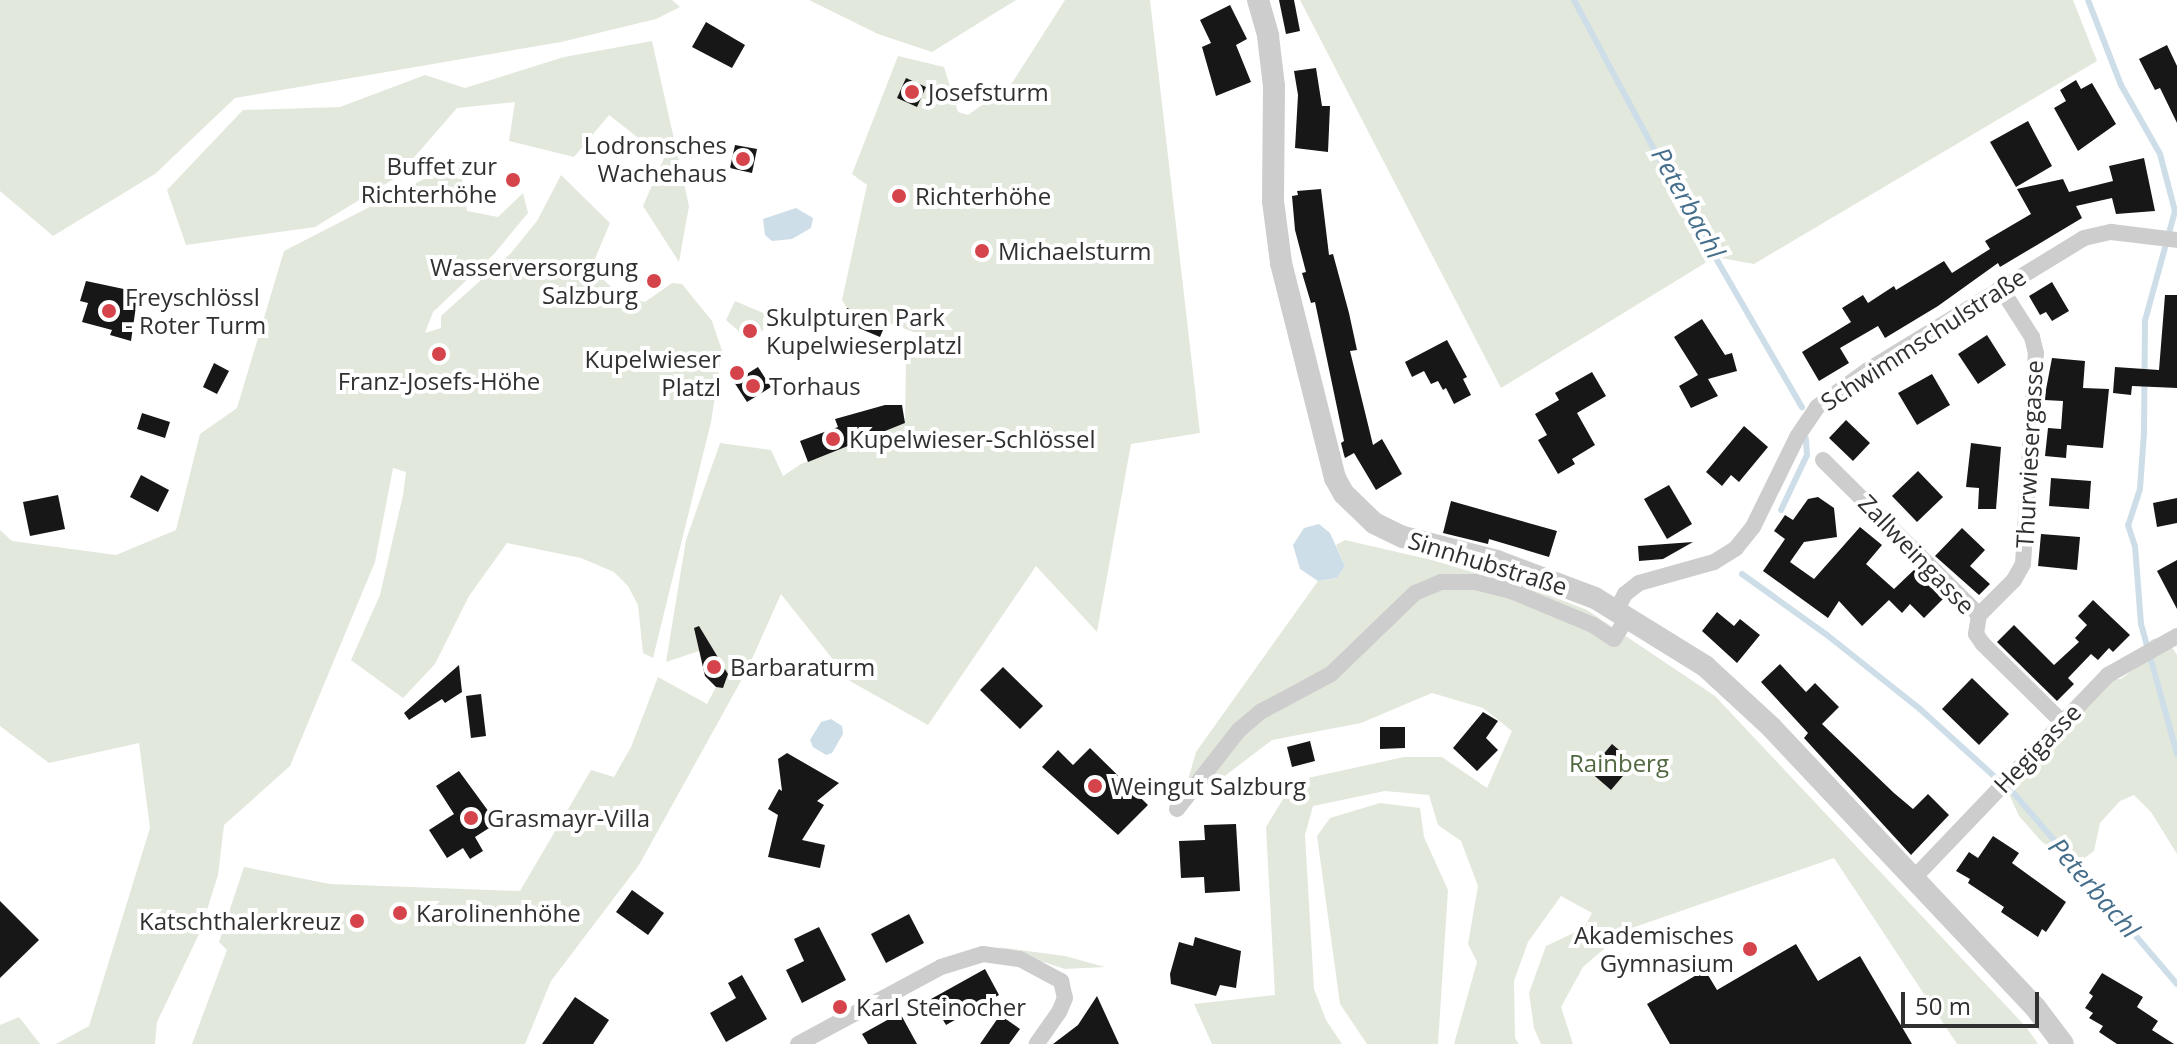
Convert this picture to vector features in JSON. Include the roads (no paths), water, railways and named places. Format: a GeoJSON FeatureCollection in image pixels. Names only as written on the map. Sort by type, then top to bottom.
{"type":"FeatureCollection","features":[{"type":"Feature","properties":{"kind":"street","name":"Sinnhubstraße"},"geometry":{"type":"LineString","coordinates":[[1258,0],[1274,86],[1273,201],[1281,263],[1335,478],[1344,494],[1374,523],[1403,537],[1533,573],[1622,612],[1696,660],[1740,696],[2026,997],[2063,1044]]}},
{"type":"Feature","properties":{"kind":"street","name":"Schwimmschulstraße"},"geometry":{"type":"LineString","coordinates":[[1177,809],[1239,730],[1262,711],[1331,674],[1415,593],[1441,582],[1475,582],[1524,597],[1593,625],[1614,639],[1631,587],[1714,562],[1736,548],[1753,527],[1797,437],[1817,407],[2000,287],[2084,238],[2111,232],[2170,239]]}},
{"type":"Feature","properties":{"kind":"street","name":"Thurwiesergasse"},"geometry":{"type":"LineString","coordinates":[[1979,615],[2014,580],[2023,564],[2036,353],[2032,337],[2000,287]]}},
{"type":"Feature","properties":{"kind":"street","name":"Zallweingasse"},"geometry":{"type":"LineString","coordinates":[[1823,460],[1979,615],[1976,634],[1983,644],[2062,722]]}},
{"type":"Feature","properties":{"kind":"street","name":"Hegigasse"},"geometry":{"type":"LineString","coordinates":[[1912,880],[2108,675],[2177,636]]}},
{"type":"Feature","properties":{"kind":"street"},"geometry":{"type":"LineString","coordinates":[[798,1044],[941,967],[967,957],[997,955],[1020,959],[1061,981],[1065,998],[1037,1044]]}},
{"type":"Feature","properties":{"kind":"waterway","name":"Peterbachl"},"geometry":{"type":"LineString","coordinates":[[1574,0],[1669,177],[1802,407]]}},
{"type":"Feature","properties":{"kind":"waterway"},"geometry":{"type":"LineString","coordinates":[[2088,0],[2121,85],[2160,154],[2175,211],[2145,321],[2140,489],[2128,525],[2135,546],[2141,624],[2177,754]]}},
{"type":"Feature","properties":{"kind":"waterway","name":"Peterbachl"},"geometry":{"type":"LineString","coordinates":[[1781,510],[1807,455],[1806,439]]}},
{"type":"Feature","properties":{"kind":"waterway","name":"Peterbachl"},"geometry":{"type":"LineString","coordinates":[[1742,574],[1827,635],[1920,709],[1994,776]]}},
{"type":"Feature","properties":{"kind":"waterway","name":"Peterbachl"},"geometry":{"type":"LineString","coordinates":[[2012,791],[2177,984]]}},
{"type":"Feature","properties":{"kind":"place","name":"Josefsturm"},"geometry":{"type":"Point","coordinates":[912,92]}},
{"type":"Feature","properties":{"kind":"place","name":"Lodronsches Wachehaus"},"geometry":{"type":"Point","coordinates":[743,159]}},
{"type":"Feature","properties":{"kind":"place","name":"Buffet zur Richterhöhe"},"geometry":{"type":"Point","coordinates":[513,180]}},
{"type":"Feature","properties":{"kind":"place","name":"Richterhöhe"},"geometry":{"type":"Point","coordinates":[899,196]}},
{"type":"Feature","properties":{"kind":"place","name":"Michaelsturm"},"geometry":{"type":"Point","coordinates":[982,251]}},
{"type":"Feature","properties":{"kind":"place","name":"Wasserversorgung Salzburg"},"geometry":{"type":"Point","coordinates":[654,281]}},
{"type":"Feature","properties":{"kind":"place","name":"Freyschlössl - Roter Turm"},"geometry":{"type":"Point","coordinates":[109,311]}},
{"type":"Feature","properties":{"kind":"place","name":"Skulpturen Park Kupelwieserplatzl"},"geometry":{"type":"Point","coordinates":[750,331]}},
{"type":"Feature","properties":{"kind":"place","name":"Franz-Josefs-Höhe"},"geometry":{"type":"Point","coordinates":[439,354]}},
{"type":"Feature","properties":{"kind":"place","name":"Kupelwieser Platzl"},"geometry":{"type":"Point","coordinates":[737,373]}},
{"type":"Feature","properties":{"kind":"place","name":"Torhaus"},"geometry":{"type":"Point","coordinates":[753,386]}},
{"type":"Feature","properties":{"kind":"place","name":"Kupelwieser-Schlössel"},"geometry":{"type":"Point","coordinates":[833,439]}},
{"type":"Feature","properties":{"kind":"place","name":"Barbaraturm"},"geometry":{"type":"Point","coordinates":[714,667]}},
{"type":"Feature","properties":{"kind":"place","name":"Weingut Salzburg"},"geometry":{"type":"Point","coordinates":[1095,786]}},
{"type":"Feature","properties":{"kind":"place","name":"Grasmayr-Villa"},"geometry":{"type":"Point","coordinates":[471,818]}},
{"type":"Feature","properties":{"kind":"place","name":"Karolinenhöhe"},"geometry":{"type":"Point","coordinates":[400,913]}},
{"type":"Feature","properties":{"kind":"place","name":"Katschthalerkreuz"},"geometry":{"type":"Point","coordinates":[357,921]}},
{"type":"Feature","properties":{"kind":"place","name":"Akademisches Gymnasium"},"geometry":{"type":"Point","coordinates":[1750,949]}},
{"type":"Feature","properties":{"kind":"place","name":"Karl Steinocher"},"geometry":{"type":"Point","coordinates":[840,1007]}},
{"type":"Feature","properties":{"kind":"park label","name":"Rainberg"},"geometry":{"type":"Point","coordinates":[1619,763]}}]}
